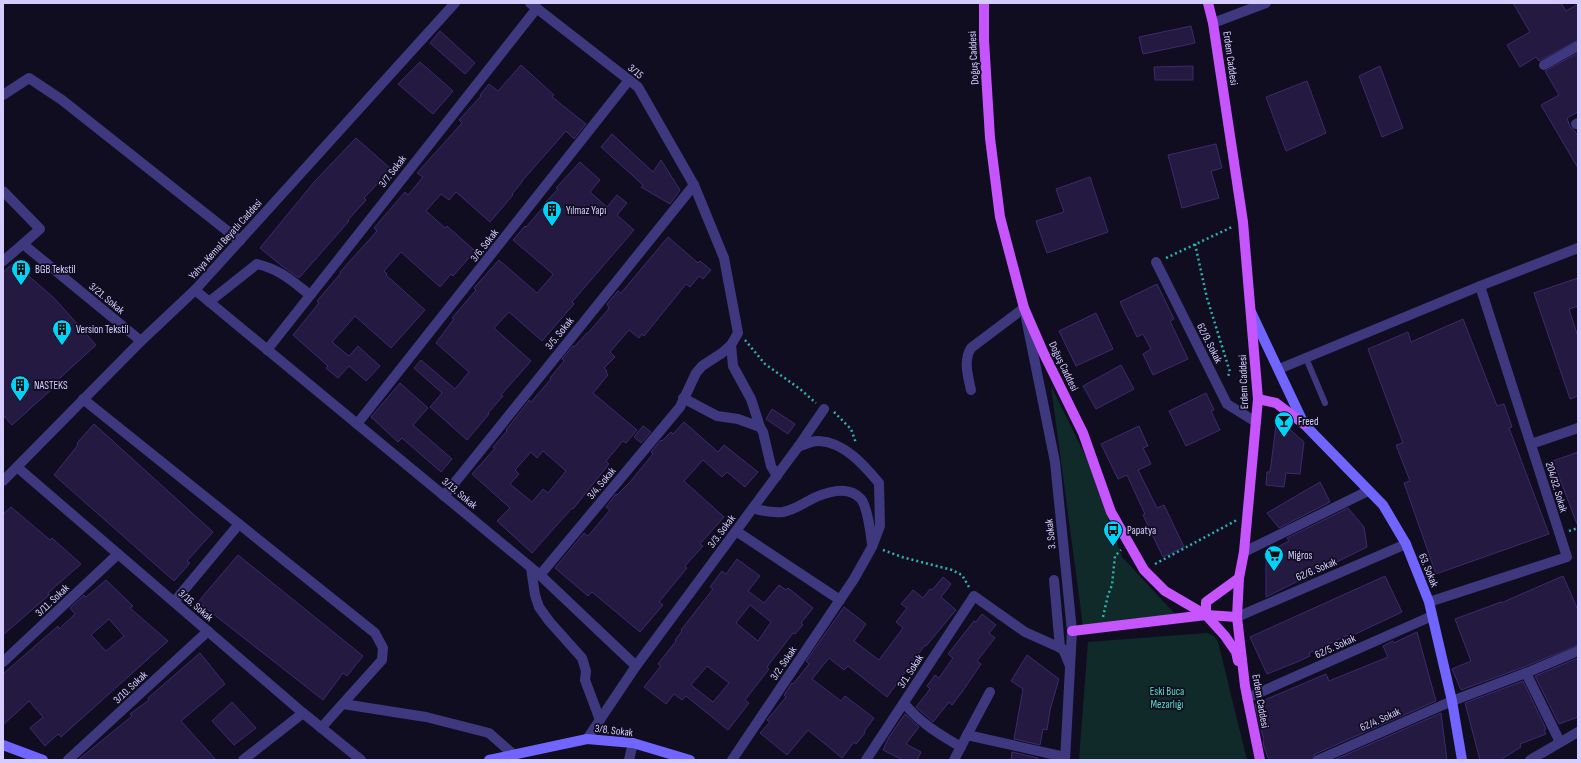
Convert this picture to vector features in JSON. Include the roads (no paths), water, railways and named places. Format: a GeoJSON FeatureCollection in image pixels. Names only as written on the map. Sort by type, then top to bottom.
{"type":"FeatureCollection","features":[{"type":"Feature","properties":{"kind":"main road","name":"Doğuş Caddesi"},"geometry":{"type":"LineString","coordinates":[[984,3],[984,40],[990,138],[1000,217],[1024,308],[1044,354],[1083,433],[1111,512],[1144,570],[1165,591],[1206,615],[1225,636],[1236,652],[1245,686]]}},
{"type":"Feature","properties":{"kind":"main road","name":"Erdem Caddesi"},"geometry":{"type":"LineString","coordinates":[[1208,3],[1213,23],[1243,222],[1258,399],[1244,552],[1239,578],[1237,617],[1245,686],[1260,760]]}},
{"type":"Feature","properties":{"kind":"main road","name":"63. Sokak"},"geometry":{"type":"LineString","coordinates":[[1251,312],[1304,424],[1383,505],[1406,544],[1429,602],[1452,701],[1462,760]]}},
{"type":"Feature","properties":{"kind":"main road"},"geometry":{"type":"LineString","coordinates":[[1258,399],[1276,403],[1304,424]]}},
{"type":"Feature","properties":{"kind":"main road"},"geometry":{"type":"LineString","coordinates":[[1206,615],[1206,602],[1239,578]]}},
{"type":"Feature","properties":{"kind":"main road"},"geometry":{"type":"LineString","coordinates":[[1072,631],[1206,615],[1237,617]]}},
{"type":"Feature","properties":{"kind":"main road","name":"3/8. Sokak"},"geometry":{"type":"LineString","coordinates":[[489,760],[587,739],[633,743],[690,760]]}},
{"type":"Feature","properties":{"kind":"main road"},"geometry":{"type":"LineString","coordinates":[[3,745],[43,760]]}},
{"type":"Feature","properties":{"kind":"street","name":"Yahya Kemal Beyatlı Caddesi"},"geometry":{"type":"LineString","coordinates":[[3,481],[141,341],[195,290],[455,3]]}},
{"type":"Feature","properties":{"kind":"street"},"geometry":{"type":"LineString","coordinates":[[1213,23],[1266,3]]}},
{"type":"Feature","properties":{"kind":"street","name":"3/15"},"geometry":{"type":"LineString","coordinates":[[534,6],[638,87],[694,185],[724,258],[738,333],[731,346]]}},
{"type":"Feature","properties":{"kind":"street","name":"3/7. Sokak"},"geometry":{"type":"LineString","coordinates":[[267,350],[534,6]]}},
{"type":"Feature","properties":{"kind":"street"},"geometry":{"type":"LineString","coordinates":[[1544,65],[1578,46]]}},
{"type":"Feature","properties":{"kind":"street"},"geometry":{"type":"LineString","coordinates":[[3,95],[29,78],[62,100],[240,241]]}},
{"type":"Feature","properties":{"kind":"street","name":"3/6. Sokak"},"geometry":{"type":"LineString","coordinates":[[357,424],[629,80]]}},
{"type":"Feature","properties":{"kind":"street","name":"3/5. Sokak"},"geometry":{"type":"LineString","coordinates":[[444,496],[694,185]]}},
{"type":"Feature","properties":{"kind":"street"},"geometry":{"type":"LineString","coordinates":[[3,191],[40,229],[3,261]]}},
{"type":"Feature","properties":{"kind":"street","name":"3/21. Sokak"},"geometry":{"type":"LineString","coordinates":[[23,244],[141,341]]}},
{"type":"Feature","properties":{"kind":"street"},"geometry":{"type":"LineString","coordinates":[[1279,369],[1480,286],[1578,248]]}},
{"type":"Feature","properties":{"kind":"street","name":"62/9. Sokak"},"geometry":{"type":"LineString","coordinates":[[1156,262],[1227,404],[1256,422]]}},
{"type":"Feature","properties":{"kind":"street"},"geometry":{"type":"LineString","coordinates":[[209,302],[257,264],[270,267],[284,274],[310,295]]}},
{"type":"Feature","properties":{"kind":"street","name":"204/32. Sokak"},"geometry":{"type":"LineString","coordinates":[[1429,602],[1567,557],[1480,286]]}},
{"type":"Feature","properties":{"kind":"street","name":"3/13. Sokak"},"geometry":{"type":"LineString","coordinates":[[195,290],[540,575],[636,666]]}},
{"type":"Feature","properties":{"kind":"street"},"geometry":{"type":"LineString","coordinates":[[971,390],[967,369],[967,356],[971,348],[1024,308]]}},
{"type":"Feature","properties":{"kind":"street","name":"3. Sokak"},"geometry":{"type":"LineString","coordinates":[[1024,308],[1055,462],[1072,631],[1065,759]]}},
{"type":"Feature","properties":{"kind":"street"},"geometry":{"type":"LineString","coordinates":[[731,346],[733,366],[751,399],[763,432],[771,466],[776,476]]}},
{"type":"Feature","properties":{"kind":"street","name":"3/4. Sokak"},"geometry":{"type":"LineString","coordinates":[[540,575],[682,402],[696,373],[702,366],[722,354],[731,346]]}},
{"type":"Feature","properties":{"kind":"street"},"geometry":{"type":"LineString","coordinates":[[83,399],[375,633],[383,648],[382,660],[321,728]]}},
{"type":"Feature","properties":{"kind":"street"},"geometry":{"type":"LineString","coordinates":[[682,402],[717,416],[738,419],[760,427]]}},
{"type":"Feature","properties":{"kind":"street","name":"3/3. Sokak"},"geometry":{"type":"LineString","coordinates":[[636,666],[798,447],[824,409]]}},
{"type":"Feature","properties":{"kind":"street"},"geometry":{"type":"LineString","coordinates":[[1531,444],[1578,428]]}},
{"type":"Feature","properties":{"kind":"street","name":"3/2. Sokak"},"geometry":{"type":"LineString","coordinates":[[732,760],[854,579],[872,547],[880,526],[880,483],[860,461],[836,445],[818,440],[798,447]]}},
{"type":"Feature","properties":{"kind":"street","name":"3/16. Sokak"},"geometry":{"type":"LineString","coordinates":[[17,467],[303,713],[361,760]]}},
{"type":"Feature","properties":{"kind":"street"},"geometry":{"type":"LineString","coordinates":[[753,508],[765,512],[783,512],[816,497],[836,491],[848,490],[862,500],[870,530],[872,547]]}},
{"type":"Feature","properties":{"kind":"street"},"geometry":{"type":"LineString","coordinates":[[1244,552],[1368,491]]}},
{"type":"Feature","properties":{"kind":"street"},"geometry":{"type":"LineString","coordinates":[[174,602],[239,524]]}},
{"type":"Feature","properties":{"kind":"street"},"geometry":{"type":"LineString","coordinates":[[736,531],[840,600]]}},
{"type":"Feature","properties":{"kind":"street","name":"62/6. Sokak"},"geometry":{"type":"LineString","coordinates":[[1237,617],[1406,544]]}},
{"type":"Feature","properties":{"kind":"street","name":"3/11. Sokak"},"geometry":{"type":"LineString","coordinates":[[3,662],[118,554]]}},
{"type":"Feature","properties":{"kind":"street"},"geometry":{"type":"LineString","coordinates":[[531,568],[535,595],[539,607],[549,621],[582,658],[586,671],[584,680],[600,720]]}},
{"type":"Feature","properties":{"kind":"street"},"geometry":{"type":"LineString","coordinates":[[1054,580],[1060,648],[1063,649],[1070,666]]}},
{"type":"Feature","properties":{"kind":"street","name":"3/1. Sokak"},"geometry":{"type":"LineString","coordinates":[[866,760],[974,596],[1025,632],[1060,648]]}},
{"type":"Feature","properties":{"kind":"street","name":"62/5. Sokak"},"geometry":{"type":"LineString","coordinates":[[1247,698],[1432,616]]}},
{"type":"Feature","properties":{"kind":"street","name":"3/10. Sokak"},"geometry":{"type":"LineString","coordinates":[[68,760],[208,631]]}},
{"type":"Feature","properties":{"kind":"street","name":"62/4. Sokak"},"geometry":{"type":"LineString","coordinates":[[1318,760],[1452,701],[1526,673],[1578,651]]}},
{"type":"Feature","properties":{"kind":"street"},"geometry":{"type":"LineString","coordinates":[[587,739],[636,666]]}},
{"type":"Feature","properties":{"kind":"street"},"geometry":{"type":"LineString","coordinates":[[1526,673],[1560,742]]}},
{"type":"Feature","properties":{"kind":"street"},"geometry":{"type":"LineString","coordinates":[[954,760],[990,692]]}},
{"type":"Feature","properties":{"kind":"street"},"geometry":{"type":"LineString","coordinates":[[904,703],[914,715],[926,725],[961,747]]}},
{"type":"Feature","properties":{"kind":"street"},"geometry":{"type":"LineString","coordinates":[[343,704],[426,717],[490,733],[514,755]]}},
{"type":"Feature","properties":{"kind":"street"},"geometry":{"type":"LineString","coordinates":[[243,760],[303,713]]}},
{"type":"Feature","properties":{"kind":"street"},"geometry":{"type":"LineString","coordinates":[[1530,760],[1578,732]]}},
{"type":"Feature","properties":{"kind":"street"},"geometry":{"type":"LineString","coordinates":[[967,735],[1065,759]]}},
{"type":"Feature","properties":{"kind":"street"},"geometry":{"type":"LineString","coordinates":[[629,760],[633,743]]}},
{"type":"Feature","properties":{"kind":"lane"},"geometry":{"type":"LineString","coordinates":[[1306,358],[1325,403]]}},
{"type":"Feature","properties":{"kind":"place","name":"Yılmaz Yapı"},"geometry":{"type":"Point","coordinates":[552,227]}},
{"type":"Feature","properties":{"kind":"place","name":"BGB Tekstil"},"geometry":{"type":"Point","coordinates":[21,286]}},
{"type":"Feature","properties":{"kind":"place","name":"Version Tekstil"},"geometry":{"type":"Point","coordinates":[62,346]}},
{"type":"Feature","properties":{"kind":"place","name":"NASTEKS"},"geometry":{"type":"Point","coordinates":[20,402]}},
{"type":"Feature","properties":{"kind":"place","name":"Freed"},"geometry":{"type":"Point","coordinates":[1284,438]}},
{"type":"Feature","properties":{"kind":"place","name":"Papatya"},"geometry":{"type":"Point","coordinates":[1113,547]}},
{"type":"Feature","properties":{"kind":"place","name":"Migros"},"geometry":{"type":"Point","coordinates":[1274,572]}},
{"type":"Feature","properties":{"kind":"park label","name":"Eski Buca Mezarlığı"},"geometry":{"type":"Point","coordinates":[1167,697]}}]}
